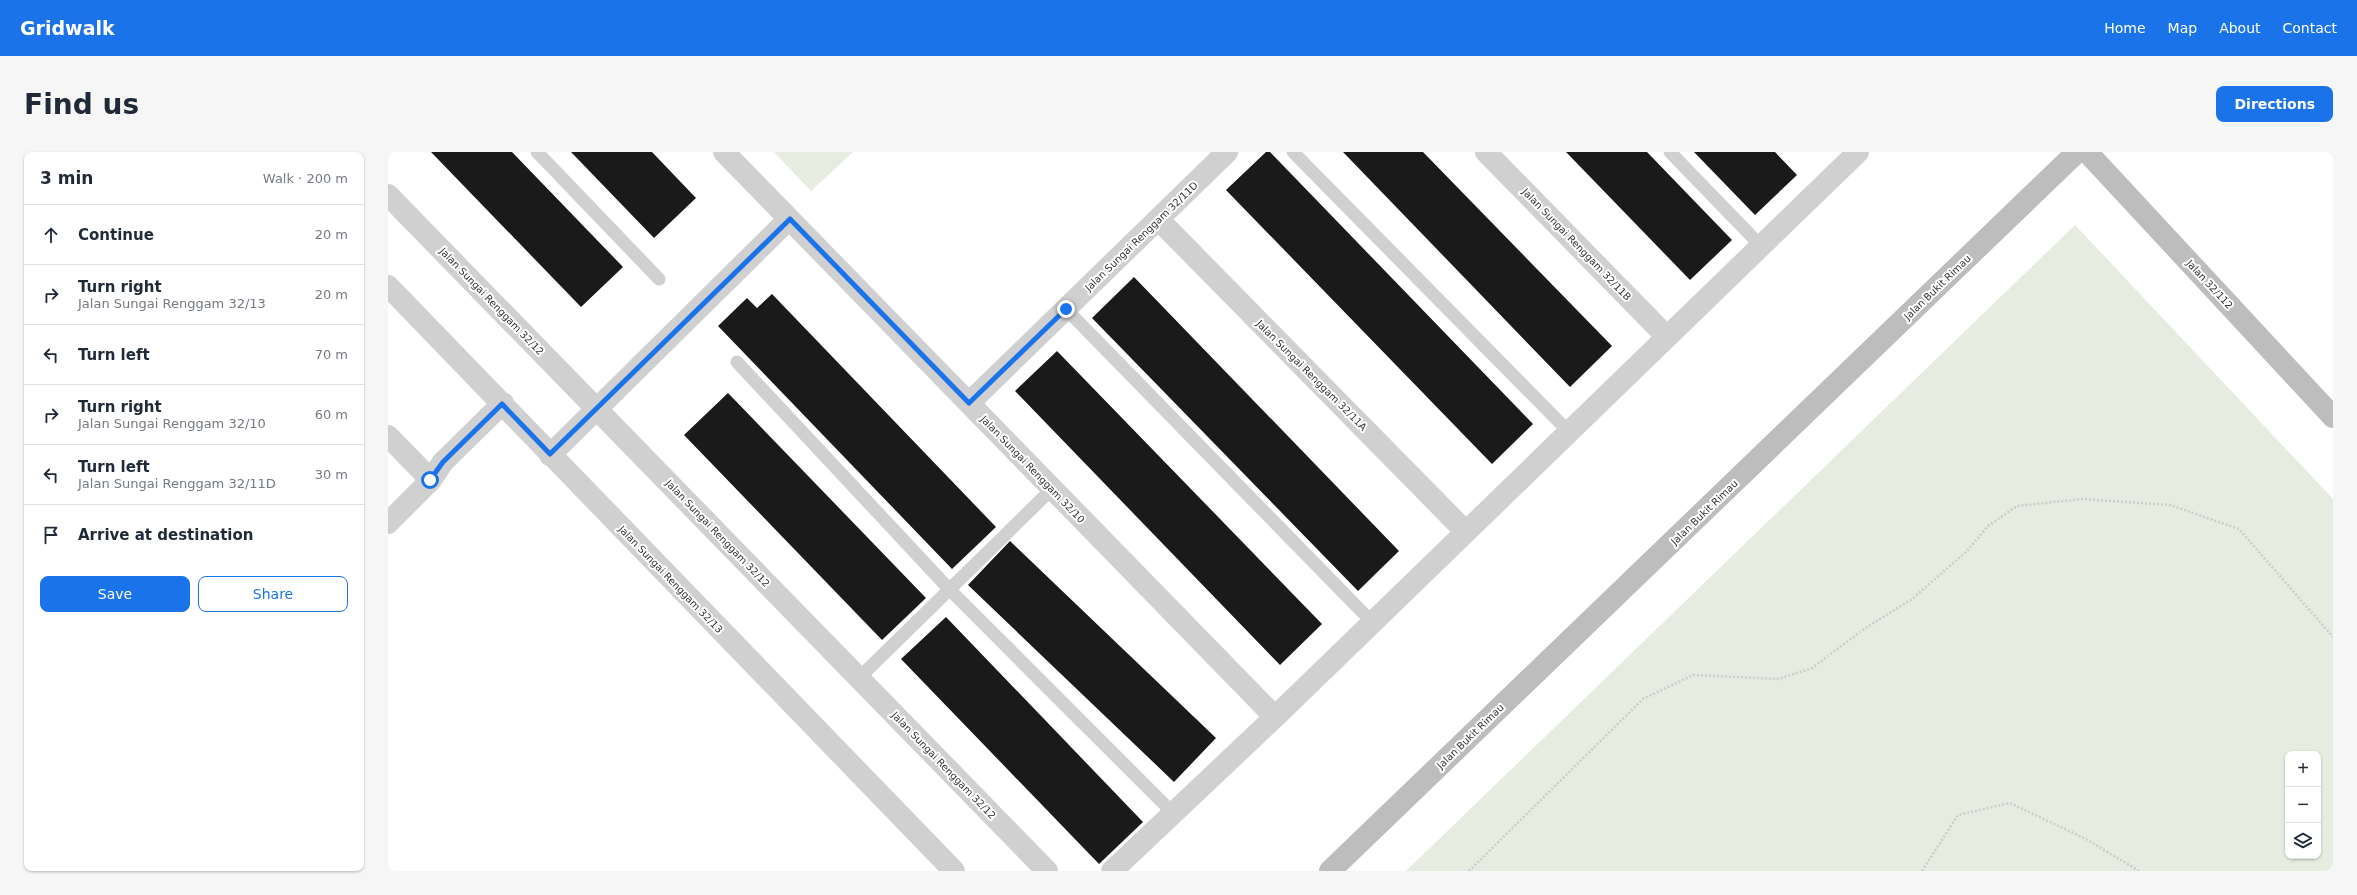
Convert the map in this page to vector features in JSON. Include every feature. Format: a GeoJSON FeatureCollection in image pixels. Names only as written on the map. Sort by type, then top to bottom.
{"type":"FeatureCollection","features":[{"type":"Feature","properties":{"kind":"street","name":"Jalan Sungai Renggam 32/10"},"geometry":{"type":"LineString","coordinates":[[724,152],[1275,717]]}},
{"type":"Feature","properties":{"kind":"street","name":"Jalan Sungai Renggam 32/11D"},"geometry":{"type":"LineString","coordinates":[[969,403],[1159,220],[1227,152]]}},
{"type":"Feature","properties":{"kind":"street","name":"Jalan Sungai Renggam 32/11B"},"geometry":{"type":"LineString","coordinates":[[1486,152],[1667,337]]}},
{"type":"Feature","properties":{"kind":"street","name":"Jalan Bukit Rimau"},"geometry":{"type":"LineString","coordinates":[[1330,871],[2077,152]]}},
{"type":"Feature","properties":{"kind":"street","name":"Jalan 32/112"},"geometry":{"type":"LineString","coordinates":[[2087,152],[2333,417]]}},
{"type":"Feature","properties":{"kind":"street"},"geometry":{"type":"LineString","coordinates":[[1112,871],[1172,812],[1275,717],[1465,531],[1761,246],[1852,154]]}},
{"type":"Feature","properties":{"kind":"street","name":"Jalan Sungai Renggam 32/12"},"geometry":{"type":"LineString","coordinates":[[388,195],[1047,871]]}},
{"type":"Feature","properties":{"kind":"street"},"geometry":{"type":"LineString","coordinates":[[550,454],[790,219]]}},
{"type":"Feature","properties":{"kind":"street","name":"Jalan Sungai Renggam 32/11A"},"geometry":{"type":"LineString","coordinates":[[1159,220],[1465,531]]}},
{"type":"Feature","properties":{"kind":"street","name":"Jalan Sungai Renggam 32/13"},"geometry":{"type":"LineString","coordinates":[[388,286],[954,871]]}},
{"type":"Feature","properties":{"kind":"street"},"geometry":{"type":"LineString","coordinates":[[388,523],[430,480],[443,462],[502,404]]}},
{"type":"Feature","properties":{"kind":"street"},"geometry":{"type":"LineString","coordinates":[[388,436],[430,480]]}},
{"type":"Feature","properties":{"kind":"lane"},"geometry":{"type":"LineString","coordinates":[[537,152],[659,279]]}},
{"type":"Feature","properties":{"kind":"lane"},"geometry":{"type":"LineString","coordinates":[[1292,152],[1569,432]]}},
{"type":"Feature","properties":{"kind":"lane"},"geometry":{"type":"LineString","coordinates":[[1670,152],[1761,246]]}},
{"type":"Feature","properties":{"kind":"lane"},"geometry":{"type":"LineString","coordinates":[[1066,309],[1372,622]]}},
{"type":"Feature","properties":{"kind":"lane"},"geometry":{"type":"LineString","coordinates":[[737,362],[950,590],[1172,812]]}},
{"type":"Feature","properties":{"kind":"lane"},"geometry":{"type":"LineString","coordinates":[[859,678],[1052,489]]}},
{"type":"Feature","properties":{"kind":"path"},"geometry":{"type":"LineString","coordinates":[[1469,871],[1643,699],[1694,675],[1780,678],[1812,668],[1864,629],[1912,599],[1967,551],[1988,526],[2016,506],[2082,500],[2170,505],[2239,529],[2333,637]]}},
{"type":"Feature","properties":{"kind":"path"},"geometry":{"type":"LineString","coordinates":[[1922,871],[1958,815],[2010,803],[2086,840],[2139,871]]}},
{"type":"Feature","properties":{"kind":"shaded area"},"geometry":{"type":"Polygon","coordinates":[[[774,152],[853,152],[811,191],[774,152]]]}},
{"type":"Feature","properties":{"kind":"shaded area"},"geometry":{"type":"Polygon","coordinates":[[[2075,225],[2333,499],[2333,871],[1406,871],[2075,225]]]}},
{"type":"Feature","properties":{"kind":"building"},"geometry":{"type":"Polygon","coordinates":[[[431,152],[512,152],[623,267],[581,307],[431,152]]]}},
{"type":"Feature","properties":{"kind":"building"},"geometry":{"type":"Polygon","coordinates":[[[571,152],[652,152],[696,198],[654,238],[571,152]]]}},
{"type":"Feature","properties":{"kind":"building"},"geometry":{"type":"Polygon","coordinates":[[[1266,152],[1270,152],[1533,424],[1492,464],[1226,190],[1266,152]]]}},
{"type":"Feature","properties":{"kind":"building"},"geometry":{"type":"Polygon","coordinates":[[[1343,152],[1423,152],[1612,346],[1570,387],[1343,152]]]}},
{"type":"Feature","properties":{"kind":"building"},"geometry":{"type":"Polygon","coordinates":[[[1566,152],[1647,152],[1732,240],[1690,280],[1566,152]]]}},
{"type":"Feature","properties":{"kind":"building"},"geometry":{"type":"Polygon","coordinates":[[[1694,152],[1775,152],[1797,175],[1755,215],[1694,152]]]}},
{"type":"Feature","properties":{"kind":"building"},"geometry":{"type":"Polygon","coordinates":[[[1134,277],[1399,551],[1358,591],[1092,318],[1134,277]]]}},
{"type":"Feature","properties":{"kind":"building"},"geometry":{"type":"Polygon","coordinates":[[[772,294],[996,527],[952,569],[718,326],[747,298],[757,308],[772,294]]]}},
{"type":"Feature","properties":{"kind":"building"},"geometry":{"type":"Polygon","coordinates":[[[1057,351],[1322,624],[1280,665],[1015,391],[1057,351]]]}},
{"type":"Feature","properties":{"kind":"building"},"geometry":{"type":"Polygon","coordinates":[[[728,393],[926,598],[882,640],[684,435],[728,393]]]}},
{"type":"Feature","properties":{"kind":"building"},"geometry":{"type":"Polygon","coordinates":[[[1010,541],[1216,738],[1174,782],[968,585],[1010,541]]]}},
{"type":"Feature","properties":{"kind":"building"},"geometry":{"type":"Polygon","coordinates":[[[946,617],[1143,822],[1099,864],[901,659],[946,617]]]}},
{"type":"Feature","properties":{"kind":"route"},"geometry":{"type":"LineString","coordinates":[[430,480],[443,462],[502,404],[550,454],[790,219],[969,403],[1066,309]]}}]}
